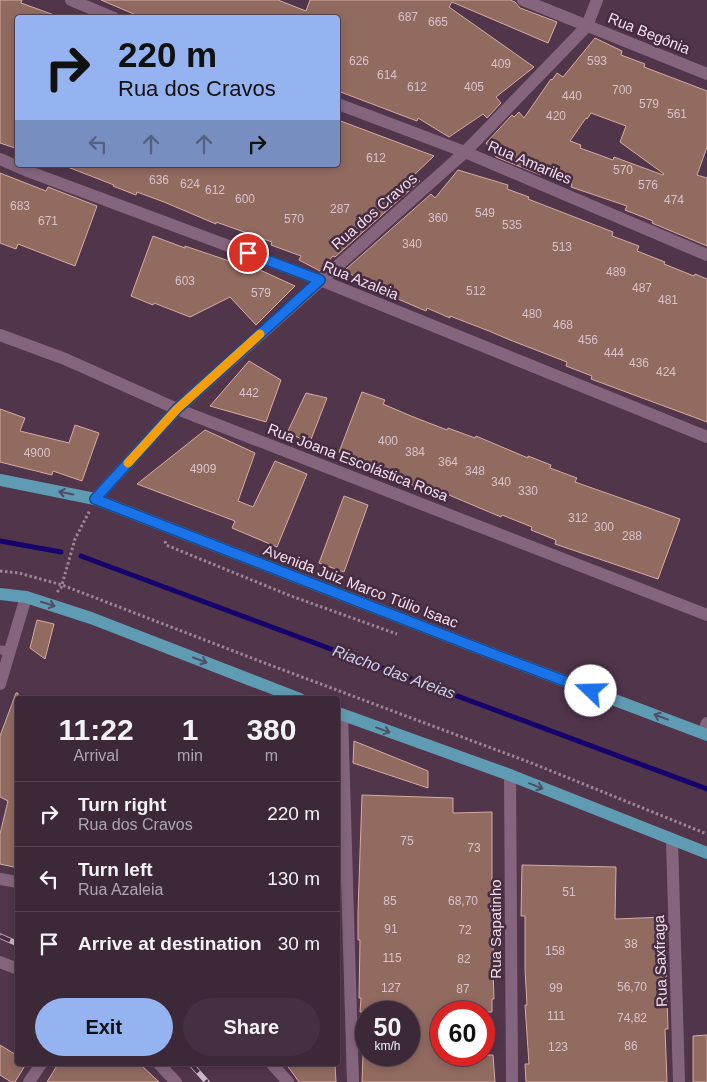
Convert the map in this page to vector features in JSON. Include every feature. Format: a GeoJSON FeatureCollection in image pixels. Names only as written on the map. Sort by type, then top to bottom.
{"type":"FeatureCollection","features":[{"type":"Feature","properties":{"kind":"main road","name":"Avenida Juiz Marco Túlio Isaac"},"geometry":{"type":"LineString","coordinates":[[0,480],[95,499],[488,652],[706,730]]}},
{"type":"Feature","properties":{"kind":"main road"},"geometry":{"type":"LineString","coordinates":[[0,594],[26,597],[91,618],[292,696]]}},
{"type":"Feature","properties":{"kind":"main road"},"geometry":{"type":"LineString","coordinates":[[340,714],[510,776],[707,853]]}},
{"type":"Feature","properties":{"kind":"street"},"geometry":{"type":"LineString","coordinates":[[71,0],[107,15]]}},
{"type":"Feature","properties":{"kind":"street","name":"Rua Begônia"},"geometry":{"type":"LineString","coordinates":[[523,0],[707,74]]}},
{"type":"Feature","properties":{"kind":"street","name":"Rua dos Cravos"},"geometry":{"type":"LineString","coordinates":[[95,499],[177,409],[465,152],[587,26],[597,0]]}},
{"type":"Feature","properties":{"kind":"street","name":"Rua Amariles"},"geometry":{"type":"LineString","coordinates":[[340,105],[465,152],[707,255]]}},
{"type":"Feature","properties":{"kind":"street","name":"Rua Azaleia"},"geometry":{"type":"LineString","coordinates":[[0,159],[15,166]]}},
{"type":"Feature","properties":{"kind":"street","name":"Rua Azaleia"},"geometry":{"type":"LineString","coordinates":[[18,167],[320,280],[707,437]]}},
{"type":"Feature","properties":{"kind":"street","name":"Rua Joana Escolástica Rosa"},"geometry":{"type":"LineString","coordinates":[[0,335],[65,359],[177,409],[707,615]]}},
{"type":"Feature","properties":{"kind":"street"},"geometry":{"type":"LineString","coordinates":[[0,684],[5,650],[26,597]]}},
{"type":"Feature","properties":{"kind":"street"},"geometry":{"type":"LineString","coordinates":[[340,714],[353,1082]]}},
{"type":"Feature","properties":{"kind":"street","name":"Rua Sapatinho"},"geometry":{"type":"LineString","coordinates":[[510,776],[512,1082]]}},
{"type":"Feature","properties":{"kind":"street","name":"Rua Saxfraga"},"geometry":{"type":"LineString","coordinates":[[672,840],[679,1082]]}},
{"type":"Feature","properties":{"kind":"street"},"geometry":{"type":"LineString","coordinates":[[0,879],[15,882]]}},
{"type":"Feature","properties":{"kind":"street"},"geometry":{"type":"LineString","coordinates":[[0,962],[15,969]]}},
{"type":"Feature","properties":{"kind":"street"},"geometry":{"type":"LineString","coordinates":[[29,1082],[40,1066]]}},
{"type":"Feature","properties":{"kind":"street"},"geometry":{"type":"LineString","coordinates":[[161,1066],[176,1082]]}},
{"type":"Feature","properties":{"kind":"street"},"geometry":{"type":"LineString","coordinates":[[274,1066],[288,1082]]}},
{"type":"Feature","properties":{"kind":"path"},"geometry":{"type":"LineString","coordinates":[[47,604],[61,588],[75,539],[95,499]]}},
{"type":"Feature","properties":{"kind":"path"},"geometry":{"type":"LineString","coordinates":[[0,570],[19,573],[62,585],[525,760],[707,834]]}},
{"type":"Feature","properties":{"kind":"building"},"geometry":{"type":"Polygon","coordinates":[[[0,0],[22,0],[21,3],[54,15],[15,15],[15,148],[0,143],[0,0]]]}},
{"type":"Feature","properties":{"kind":"building"},"geometry":{"type":"Polygon","coordinates":[[[101,0],[278,0],[306,11],[310,0],[510,0],[515,2],[520,8],[557,22],[548,43],[452,2],[449,7],[534,67],[496,97],[501,103],[487,118],[483,114],[449,137],[418,118],[417,121],[340,92],[340,15],[136,15],[101,0]]]}},
{"type":"Feature","properties":{"kind":"building"},"geometry":{"type":"Polygon","coordinates":[[[595,38],[622,51],[621,55],[645,64],[644,67],[707,91],[707,147],[697,175],[707,178],[707,246],[625,210],[627,206],[571,187],[572,184],[542,173],[541,175],[496,157],[486,143],[512,115],[514,117],[519,112],[524,118],[557,73],[563,77],[595,38]],[[591,113],[570,141],[581,145],[580,148],[613,160],[614,157],[663,175],[620,142],[626,126],[591,113]]]}},
{"type":"Feature","properties":{"kind":"building"},"geometry":{"type":"Polygon","coordinates":[[[340,121],[434,156],[414,175],[420,181],[335,257],[333,256],[320,271],[299,260],[301,256],[271,245],[272,242],[216,222],[216,224],[164,202],[137,192],[136,195],[68,167],[340,167],[340,121]]]}},
{"type":"Feature","properties":{"kind":"building"},"geometry":{"type":"Polygon","coordinates":[[[458,170],[508,185],[507,189],[529,197],[528,199],[613,232],[612,236],[639,246],[637,251],[665,262],[664,264],[707,279],[707,422],[591,379],[592,376],[566,366],[567,362],[489,331],[427,308],[426,311],[372,288],[369,291],[346,269],[431,194],[435,198],[458,170]]]}},
{"type":"Feature","properties":{"kind":"building"},"geometry":{"type":"Polygon","coordinates":[[[0,173],[46,191],[48,187],[97,206],[75,266],[18,244],[16,249],[0,243],[0,173]]]}},
{"type":"Feature","properties":{"kind":"building"},"geometry":{"type":"Polygon","coordinates":[[[153,236],[244,266],[245,263],[295,286],[256,325],[230,297],[190,317],[154,303],[153,305],[131,296],[153,236]]]}},
{"type":"Feature","properties":{"kind":"building"},"geometry":{"type":"Polygon","coordinates":[[[249,361],[281,380],[266,422],[210,406],[249,361]]]}},
{"type":"Feature","properties":{"kind":"building"},"geometry":{"type":"Polygon","coordinates":[[[362,392],[385,400],[383,404],[447,430],[448,428],[475,438],[476,436],[528,458],[528,456],[551,465],[550,468],[577,478],[575,482],[680,519],[658,579],[555,544],[556,540],[531,530],[532,527],[502,515],[501,517],[449,495],[448,497],[392,478],[366,466],[367,463],[339,452],[362,392]]]}},
{"type":"Feature","properties":{"kind":"building"},"geometry":{"type":"Polygon","coordinates":[[[306,393],[327,398],[310,442],[287,433],[306,393]]]}},
{"type":"Feature","properties":{"kind":"building"},"geometry":{"type":"Polygon","coordinates":[[[0,409],[25,418],[20,431],[69,443],[75,425],[99,433],[82,481],[53,471],[52,475],[0,462],[0,409]]]}},
{"type":"Feature","properties":{"kind":"building"},"geometry":{"type":"Polygon","coordinates":[[[205,430],[255,453],[238,501],[253,507],[275,461],[307,474],[277,547],[232,528],[235,521],[137,484],[205,430]]]}},
{"type":"Feature","properties":{"kind":"building"},"geometry":{"type":"Polygon","coordinates":[[[344,496],[368,505],[344,572],[319,563],[344,496]]]}},
{"type":"Feature","properties":{"kind":"building"},"geometry":{"type":"Polygon","coordinates":[[[37,620],[54,624],[45,659],[30,648],[37,620]]]}},
{"type":"Feature","properties":{"kind":"building"},"geometry":{"type":"Polygon","coordinates":[[[16,693],[18,693],[18,696],[15,696],[15,867],[0,864],[0,834],[8,801],[0,797],[0,736],[16,693]]]}},
{"type":"Feature","properties":{"kind":"building"},"geometry":{"type":"Polygon","coordinates":[[[354,741],[428,771],[428,788],[353,763],[354,741]]]}},
{"type":"Feature","properties":{"kind":"building"},"geometry":{"type":"Polygon","coordinates":[[[362,795],[453,798],[453,813],[492,812],[492,883],[495,940],[493,940],[494,999],[492,1001],[430,1001],[430,1066],[494,1066],[495,1082],[362,1082],[363,1066],[420,1066],[420,1001],[361,1001],[361,998],[359,998],[360,940],[358,940],[362,795]]]}},
{"type":"Feature","properties":{"kind":"building"},"geometry":{"type":"Polygon","coordinates":[[[522,865],[616,867],[615,919],[665,917],[668,1029],[665,1029],[667,1082],[526,1082],[525,1064],[529,1064],[525,1005],[527,1005],[525,916],[521,916],[522,865]]]}},
{"type":"Feature","properties":{"kind":"building"},"geometry":{"type":"Polygon","coordinates":[[[707,1035],[707,1082],[693,1082],[693,1036],[707,1035]]]}},
{"type":"Feature","properties":{"kind":"building"},"geometry":{"type":"Polygon","coordinates":[[[0,1045],[15,1054],[15,1066],[25,1066],[15,1082],[11,1082],[0,1075],[0,1045]]]}},
{"type":"Feature","properties":{"kind":"building"},"geometry":{"type":"Polygon","coordinates":[[[57,1066],[142,1066],[159,1082],[47,1082],[57,1066]]]}},
{"type":"Feature","properties":{"kind":"building"},"geometry":{"type":"Polygon","coordinates":[[[287,1066],[335,1066],[336,1082],[299,1082],[287,1066]]]}},
{"type":"Feature","properties":{"kind":"waterway","name":"Riacho das Areias"},"geometry":{"type":"LineString","coordinates":[[0,541],[61,552]]}},
{"type":"Feature","properties":{"kind":"waterway","name":"Riacho das Areias"},"geometry":{"type":"LineString","coordinates":[[81,556],[707,789]]}},
{"type":"Feature","properties":{"kind":"railway"},"geometry":{"type":"LineString","coordinates":[[0,936],[15,943]]}},
{"type":"Feature","properties":{"kind":"railway"},"geometry":{"type":"LineString","coordinates":[[193,1066],[207,1082]]}},
{"type":"Feature","properties":{"kind":"slow traffic"},"geometry":{"type":"LineString","coordinates":[[128,463],[177,409],[260,334]]}},
{"type":"Feature","properties":{"kind":"route"},"geometry":{"type":"LineString","coordinates":[[248,253],[320,280],[177,409],[95,499],[591,691]]}}]}
